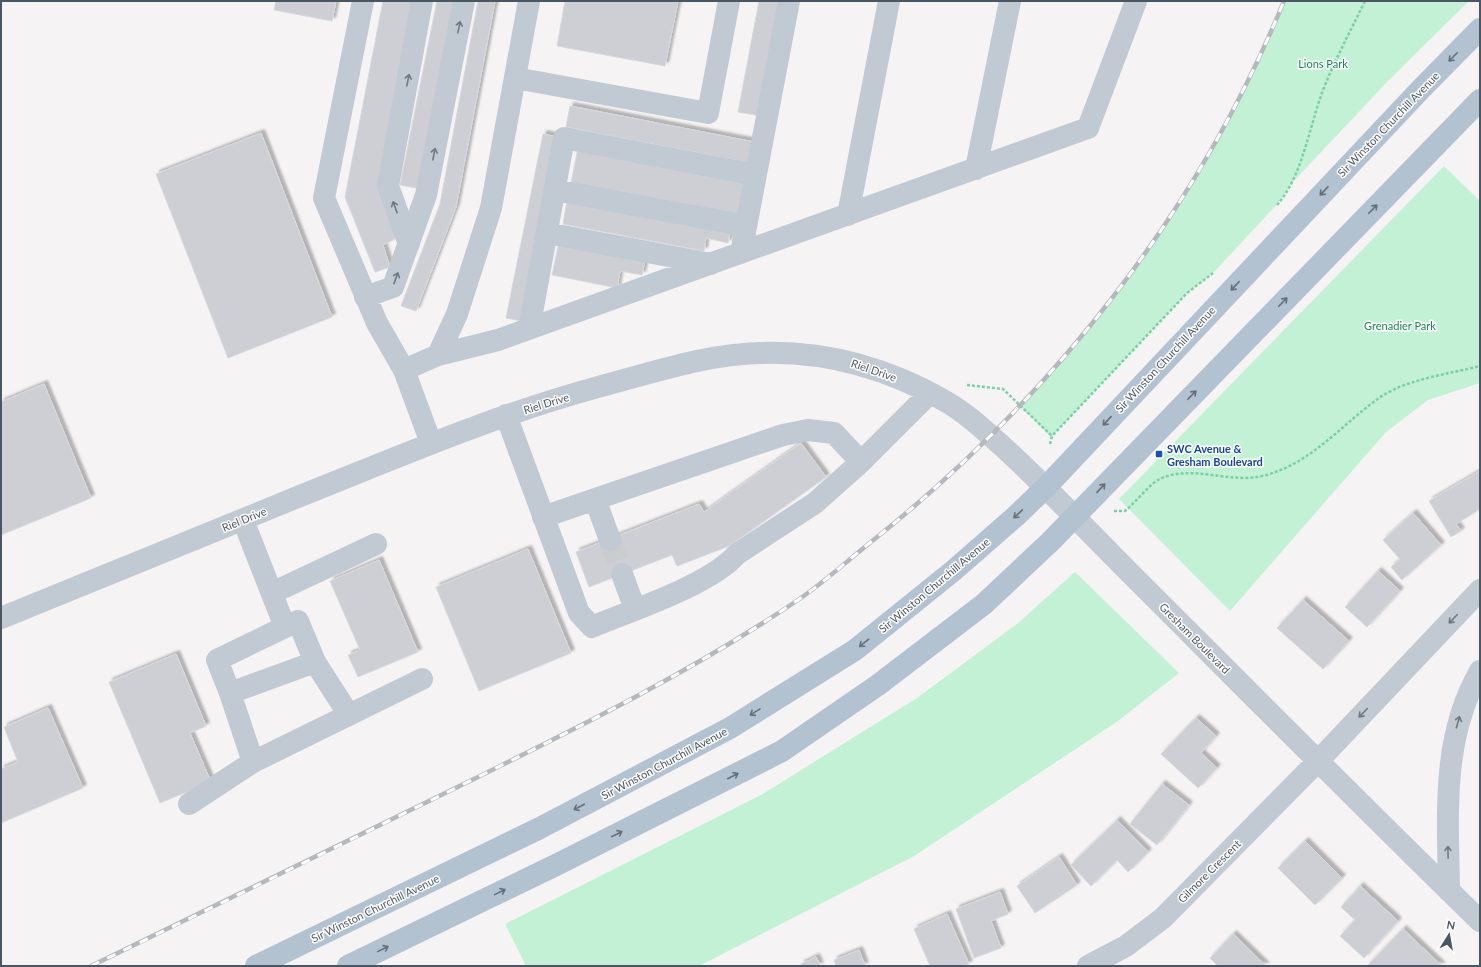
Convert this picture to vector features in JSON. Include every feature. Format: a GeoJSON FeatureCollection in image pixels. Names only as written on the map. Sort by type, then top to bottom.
{"type":"FeatureCollection","features":[{"type":"Feature","properties":{"kind":"main road","name":"Sir Winston Churchill Avenue"},"geometry":{"type":"LineString","coordinates":[[256,966],[540,828],[730,728],[855,650],[953,571],[1016,516],[1046,487],[1421,89],[1480,29]]}},
{"type":"Feature","properties":{"kind":"main road"},"geometry":{"type":"LineString","coordinates":[[348,966],[556,865],[782,751],[878,685],[984,604],[1050,542],[1480,100]]}},
{"type":"Feature","properties":{"kind":"street"},"geometry":{"type":"LineString","coordinates":[[363,1],[324,198],[376,323],[404,370],[431,443]]}},
{"type":"Feature","properties":{"kind":"street"},"geometry":{"type":"LineString","coordinates":[[409,244],[388,186],[422,1]]}},
{"type":"Feature","properties":{"kind":"street"},"geometry":{"type":"LineString","coordinates":[[365,297],[393,287],[426,195],[464,1]]}},
{"type":"Feature","properties":{"kind":"street"},"geometry":{"type":"LineString","coordinates":[[438,355],[457,314],[491,208],[529,1]]}},
{"type":"Feature","properties":{"kind":"street"},"geometry":{"type":"LineString","coordinates":[[515,78],[708,114],[729,1]]}},
{"type":"Feature","properties":{"kind":"street"},"geometry":{"type":"LineString","coordinates":[[741,253],[789,1]]}},
{"type":"Feature","properties":{"kind":"street"},"geometry":{"type":"LineString","coordinates":[[848,214],[889,1]]}},
{"type":"Feature","properties":{"kind":"street"},"geometry":{"type":"LineString","coordinates":[[976,169],[1010,1]]}},
{"type":"Feature","properties":{"kind":"street"},"geometry":{"type":"LineString","coordinates":[[404,370],[438,355],[498,340],[1088,128],[1136,1]]}},
{"type":"Feature","properties":{"kind":"street"},"geometry":{"type":"LineString","coordinates":[[529,328],[564,138],[756,175]]}},
{"type":"Feature","properties":{"kind":"street"},"geometry":{"type":"LineString","coordinates":[[555,190],[746,226]]}},
{"type":"Feature","properties":{"kind":"street"},"geometry":{"type":"LineString","coordinates":[[547,232],[711,264]]}},
{"type":"Feature","properties":{"kind":"street","name":"Riel Drive"},"geometry":{"type":"LineString","coordinates":[[1,618],[431,443],[506,415],[659,371],[705,360],[758,353],[817,356],[840,359],[876,369],[917,386],[929,394],[945,401],[970,418],[1027,468],[1074,516]]}},
{"type":"Feature","properties":{"kind":"street"},"geometry":{"type":"LineString","coordinates":[[506,415],[579,613],[592,627],[684,588],[728,564],[737,554],[814,503],[862,462],[929,394]]}},
{"type":"Feature","properties":{"kind":"street"},"geometry":{"type":"LineString","coordinates":[[543,517],[783,435],[808,430],[834,433],[862,462]]}},
{"type":"Feature","properties":{"kind":"street"},"geometry":{"type":"LineString","coordinates":[[595,499],[610,540]]}},
{"type":"Feature","properties":{"kind":"street","name":"Gresham Boulevard"},"geometry":{"type":"LineString","coordinates":[[1074,516],[1480,921]]}},
{"type":"Feature","properties":{"kind":"street"},"geometry":{"type":"LineString","coordinates":[[244,520],[285,627]]}},
{"type":"Feature","properties":{"kind":"street"},"geometry":{"type":"LineString","coordinates":[[272,593],[376,544]]}},
{"type":"Feature","properties":{"kind":"street"},"geometry":{"type":"LineString","coordinates":[[622,574],[634,609]]}},
{"type":"Feature","properties":{"kind":"street"},"geometry":{"type":"LineString","coordinates":[[1318,761],[1480,590]]}},
{"type":"Feature","properties":{"kind":"street"},"geometry":{"type":"LineString","coordinates":[[253,762],[230,692],[217,660],[298,621],[315,662],[349,715]]}},
{"type":"Feature","properties":{"kind":"street"},"geometry":{"type":"LineString","coordinates":[[230,692],[315,662]]}},
{"type":"Feature","properties":{"kind":"street"},"geometry":{"type":"LineString","coordinates":[[1449,890],[1448,802],[1451,755],[1461,712],[1470,688],[1480,671]]}},
{"type":"Feature","properties":{"kind":"street"},"geometry":{"type":"LineString","coordinates":[[188,804],[253,762],[422,680]]}},
{"type":"Feature","properties":{"kind":"street","name":"Gilmore Crescent"},"geometry":{"type":"LineString","coordinates":[[1088,966],[1126,946],[1162,918],[1318,761]]}},
{"type":"Feature","properties":{"kind":"path"},"geometry":{"type":"LineString","coordinates":[[1273,209],[1291,184],[1330,72],[1340,48],[1365,1]]}},
{"type":"Feature","properties":{"kind":"path"},"geometry":{"type":"LineString","coordinates":[[1050,444],[1052,436],[1187,293],[1216,270]]}},
{"type":"Feature","properties":{"kind":"path"},"geometry":{"type":"LineString","coordinates":[[1114,511],[1125,512],[1157,480],[1177,474],[1196,474],[1247,479],[1263,476],[1290,465],[1322,446],[1379,398],[1394,389],[1480,366]]}},
{"type":"Feature","properties":{"kind":"path"},"geometry":{"type":"LineString","coordinates":[[965,385],[1003,390],[1052,436]]}},
{"type":"Feature","properties":{"kind":"green space","name":"Lions Park"},"geometry":{"type":"Polygon","coordinates":[[[1284,1],[1469,1],[1388,81],[1291,184],[1278,203],[1216,270],[1187,293],[1051,437],[1020,406],[1085,334],[1164,227],[1221,131],[1273,29],[1284,1]]]}},
{"type":"Feature","properties":{"kind":"green space","name":"Grenadier Park"},"geometry":{"type":"Polygon","coordinates":[[[1444,166],[1480,201],[1480,383],[1428,400],[1386,432],[1230,611],[1119,499],[1444,166]]]}},
{"type":"Feature","properties":{"kind":"green space"},"geometry":{"type":"Polygon","coordinates":[[[1075,572],[1179,673],[1118,721],[914,856],[699,966],[526,966],[505,924],[761,795],[917,698],[1017,624],[1075,572]]]}},
{"type":"Feature","properties":{"kind":"building"},"geometry":{"type":"Polygon","coordinates":[[[276,1],[336,1],[332,21],[274,10],[276,1]]]}},
{"type":"Feature","properties":{"kind":"building"},"geometry":{"type":"Polygon","coordinates":[[[383,1],[417,1],[380,192],[397,238],[383,245],[390,267],[375,272],[345,197],[383,1]]]}},
{"type":"Feature","properties":{"kind":"building"},"geometry":{"type":"Polygon","coordinates":[[[437,1],[459,1],[422,189],[400,185],[437,1]]]}},
{"type":"Feature","properties":{"kind":"building"},"geometry":{"type":"Polygon","coordinates":[[[478,1],[495,1],[456,207],[416,311],[401,306],[440,204],[478,1]]]}},
{"type":"Feature","properties":{"kind":"building"},"geometry":{"type":"Polygon","coordinates":[[[565,1],[678,1],[665,66],[557,46],[565,1]]]}},
{"type":"Feature","properties":{"kind":"building"},"geometry":{"type":"Polygon","coordinates":[[[759,1],[782,1],[761,116],[738,112],[759,1]]]}},
{"type":"Feature","properties":{"kind":"building"},"geometry":{"type":"Polygon","coordinates":[[[570,106],[754,142],[750,163],[566,127],[570,106]]]}},
{"type":"Feature","properties":{"kind":"building"},"geometry":{"type":"Polygon","coordinates":[[[261,133],[332,317],[228,358],[156,174],[261,133]]]}},
{"type":"Feature","properties":{"kind":"building"},"geometry":{"type":"Polygon","coordinates":[[[543,134],[558,137],[521,321],[506,318],[543,134]]]}},
{"type":"Feature","properties":{"kind":"building"},"geometry":{"type":"Polygon","coordinates":[[[578,148],[746,181],[739,215],[571,183],[578,148]]]}},
{"type":"Feature","properties":{"kind":"building"},"geometry":{"type":"Polygon","coordinates":[[[567,201],[730,232],[728,243],[706,238],[704,251],[563,224],[567,201]]]}},
{"type":"Feature","properties":{"kind":"building"},"geometry":{"type":"Polygon","coordinates":[[[559,242],[645,260],[642,275],[620,271],[617,288],[552,275],[559,242]]]}},
{"type":"Feature","properties":{"kind":"building"},"geometry":{"type":"Polygon","coordinates":[[[44,384],[91,498],[1,535],[1,402],[44,384]]]}},
{"type":"Feature","properties":{"kind":"building"},"geometry":{"type":"Polygon","coordinates":[[[801,443],[826,477],[729,546],[677,566],[672,555],[589,587],[576,552],[699,504],[704,512],[801,443]]]}},
{"type":"Feature","properties":{"kind":"building"},"geometry":{"type":"Polygon","coordinates":[[[1480,471],[1480,509],[1456,524],[1461,531],[1451,537],[1429,501],[1480,471]]]}},
{"type":"Feature","properties":{"kind":"building"},"geometry":{"type":"Polygon","coordinates":[[[1413,513],[1441,545],[1402,580],[1391,567],[1400,559],[1383,540],[1413,513]]]}},
{"type":"Feature","properties":{"kind":"building"},"geometry":{"type":"Polygon","coordinates":[[[528,549],[571,653],[479,691],[436,587],[528,549]]]}},
{"type":"Feature","properties":{"kind":"building"},"geometry":{"type":"Polygon","coordinates":[[[379,560],[418,652],[358,677],[348,655],[360,650],[330,581],[379,560]]]}},
{"type":"Feature","properties":{"kind":"building"},"geometry":{"type":"Polygon","coordinates":[[[1378,571],[1400,591],[1367,627],[1345,607],[1378,571]]]}},
{"type":"Feature","properties":{"kind":"building"},"geometry":{"type":"Polygon","coordinates":[[[1303,600],[1349,641],[1323,669],[1277,628],[1303,600]]]}},
{"type":"Feature","properties":{"kind":"building"},"geometry":{"type":"Polygon","coordinates":[[[176,654],[206,726],[190,733],[211,782],[160,803],[109,682],[176,654]]]}},
{"type":"Feature","properties":{"kind":"building"},"geometry":{"type":"Polygon","coordinates":[[[48,708],[83,788],[1,823],[1,769],[18,762],[4,727],[48,708]]]}},
{"type":"Feature","properties":{"kind":"building"},"geometry":{"type":"Polygon","coordinates":[[[1196,718],[1216,736],[1201,753],[1217,768],[1198,788],[1161,754],[1196,718]]]}},
{"type":"Feature","properties":{"kind":"building"},"geometry":{"type":"Polygon","coordinates":[[[1162,784],[1189,805],[1157,845],[1130,824],[1162,784]]]}},
{"type":"Feature","properties":{"kind":"building"},"geometry":{"type":"Polygon","coordinates":[[[1117,820],[1148,852],[1128,872],[1117,860],[1091,886],[1071,865],[1117,820]]]}},
{"type":"Feature","properties":{"kind":"building"},"geometry":{"type":"Polygon","coordinates":[[[1305,841],[1342,878],[1315,905],[1278,868],[1305,841]]]}},
{"type":"Feature","properties":{"kind":"building"},"geometry":{"type":"Polygon","coordinates":[[[1059,857],[1077,885],[1035,913],[1017,886],[1059,857]]]}},
{"type":"Feature","properties":{"kind":"building"},"geometry":{"type":"Polygon","coordinates":[[[1360,886],[1398,921],[1364,958],[1340,936],[1355,920],[1341,907],[1360,886]]]}},
{"type":"Feature","properties":{"kind":"building"},"geometry":{"type":"Polygon","coordinates":[[[1000,892],[1008,914],[991,921],[1001,948],[974,958],[956,909],[1000,892]]]}},
{"type":"Feature","properties":{"kind":"building"},"geometry":{"type":"Polygon","coordinates":[[[947,914],[969,964],[963,966],[930,966],[914,929],[947,914]]]}},
{"type":"Feature","properties":{"kind":"building"},"geometry":{"type":"Polygon","coordinates":[[[1403,929],[1442,966],[1367,966],[1403,929]]]}},
{"type":"Feature","properties":{"kind":"building"},"geometry":{"type":"Polygon","coordinates":[[[1233,934],[1266,966],[1218,966],[1210,958],[1233,934]]]}},
{"type":"Feature","properties":{"kind":"building"},"geometry":{"type":"Polygon","coordinates":[[[859,950],[865,966],[836,966],[834,960],[859,950]]]}},
{"type":"Feature","properties":{"kind":"building"},"geometry":{"type":"Polygon","coordinates":[[[816,957],[820,966],[801,966],[801,964],[816,957]]]}},
{"type":"Feature","properties":{"kind":"tunnel"},"geometry":{"type":"LineString","coordinates":[[610,540],[622,574]]}},
{"type":"Feature","properties":{"kind":"railway"},"geometry":{"type":"LineString","coordinates":[[91,966],[428,802],[598,717],[718,651],[806,595],[826,579],[941,483],[1003,424],[1060,361],[1114,295],[1164,226],[1209,154],[1249,79],[1284,1]]}},
{"type":"Feature","properties":{"kind":"place","name":"SWC Avenue & Gresham Boulevard"},"geometry":{"type":"Point","coordinates":[1159,454]}}]}
